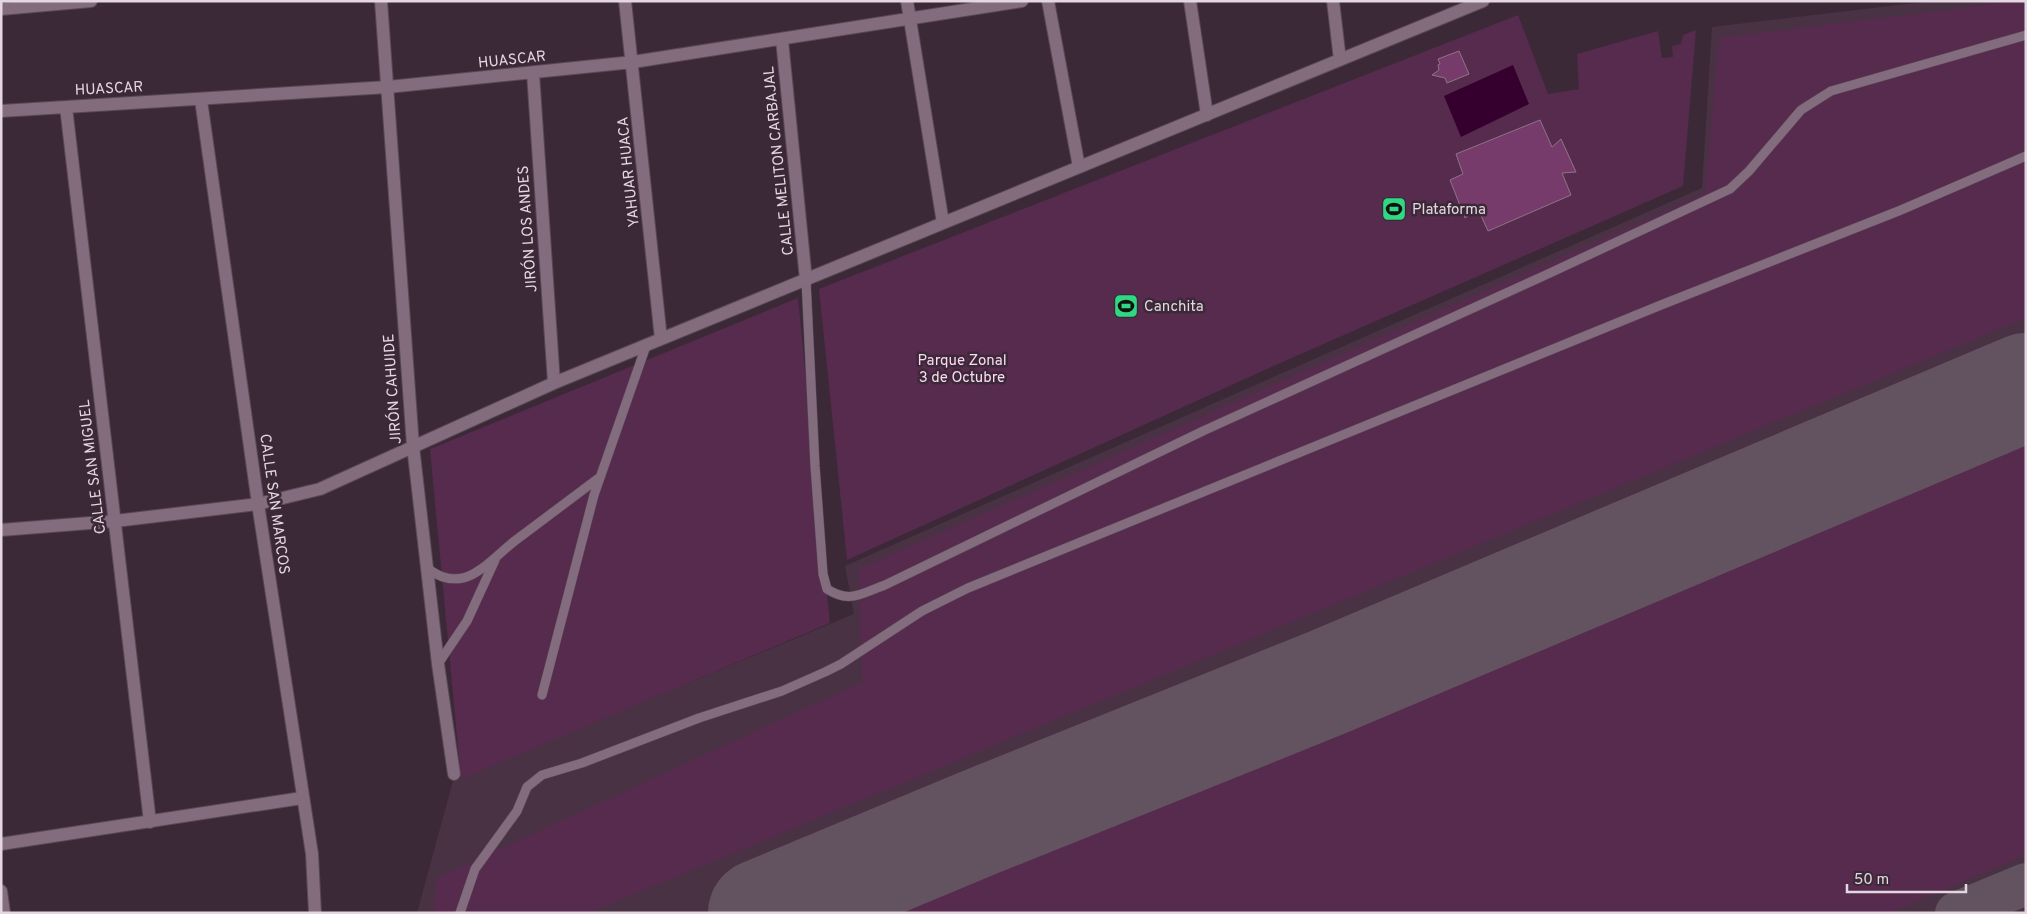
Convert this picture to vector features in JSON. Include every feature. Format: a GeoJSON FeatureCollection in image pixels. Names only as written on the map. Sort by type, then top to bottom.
{"type":"FeatureCollection","features":[{"type":"Feature","properties":{"kind":"street"},"geometry":{"type":"LineString","coordinates":[[1,9],[92,1]]}},
{"type":"Feature","properties":{"kind":"street","name":"JIRÓN CAHUIDE"},"geometry":{"type":"LineString","coordinates":[[381,1],[412,446],[438,664],[454,774]]}},
{"type":"Feature","properties":{"kind":"street","name":"YAHUAR HUACA"},"geometry":{"type":"LineString","coordinates":[[625,1],[661,339]]}},
{"type":"Feature","properties":{"kind":"street"},"geometry":{"type":"LineString","coordinates":[[907,1],[943,223]]}},
{"type":"Feature","properties":{"kind":"street","name":"HUASCAR"},"geometry":{"type":"LineString","coordinates":[[1,112],[388,87],[533,73],[633,62],[1022,1]]}},
{"type":"Feature","properties":{"kind":"street"},"geometry":{"type":"LineString","coordinates":[[1048,1],[1079,167]]}},
{"type":"Feature","properties":{"kind":"street"},"geometry":{"type":"LineString","coordinates":[[1190,1],[1207,115]]}},
{"type":"Feature","properties":{"kind":"street"},"geometry":{"type":"LineString","coordinates":[[1333,1],[1340,60]]}},
{"type":"Feature","properties":{"kind":"street"},"geometry":{"type":"LineString","coordinates":[[1,530],[115,521],[258,504],[320,489],[554,383],[1483,1]]}},
{"type":"Feature","properties":{"kind":"street","name":"CALLE MELITON CARBAJAL"},"geometry":{"type":"LineString","coordinates":[[782,40],[806,280]]}},
{"type":"Feature","properties":{"kind":"street","name":"JIRÓN LOS ANDES"},"geometry":{"type":"LineString","coordinates":[[533,73],[554,383]]}},
{"type":"Feature","properties":{"kind":"street","name":"CALLE SAN MARCOS"},"geometry":{"type":"LineString","coordinates":[[200,100],[258,504],[312,854],[315,913]]}},
{"type":"Feature","properties":{"kind":"street","name":"CALLE SAN MIGUEL"},"geometry":{"type":"LineString","coordinates":[[66,107],[150,822]]}},
{"type":"Feature","properties":{"kind":"street"},"geometry":{"type":"LineString","coordinates":[[1,844],[302,798]]}},
{"type":"Feature","properties":{"kind":"street"},"geometry":{"type":"LineString","coordinates":[[1,891],[4,913]]}},
{"type":"Feature","properties":{"kind":"lane"},"geometry":{"type":"LineString","coordinates":[[806,280],[815,466],[823,574],[827,589],[838,596],[846,597],[885,584],[1203,431],[1550,273],[1730,188],[1749,171],[1801,110],[1831,91],[2026,35]]}},
{"type":"Feature","properties":{"kind":"lane"},"geometry":{"type":"LineString","coordinates":[[460,913],[475,869],[517,811],[527,787],[542,775],[582,763],[698,718],[782,691],[841,664],[922,611],[968,588],[1661,305],[1901,210],[2026,156]]}},
{"type":"Feature","properties":{"kind":"lane"},"geometry":{"type":"LineString","coordinates":[[542,695],[600,477],[646,346]]}},
{"type":"Feature","properties":{"kind":"lane"},"geometry":{"type":"LineString","coordinates":[[427,568],[439,577],[466,578],[497,558],[513,542],[600,477]]}},
{"type":"Feature","properties":{"kind":"lane"},"geometry":{"type":"LineString","coordinates":[[438,664],[467,621],[497,558]]}},
{"type":"Feature","properties":{"kind":"shaded area"},"geometry":{"type":"Polygon","coordinates":[[[1932,1],[2026,1],[2026,913],[417,913],[453,781],[854,614],[845,566],[1702,188],[1712,27],[1932,1]]]}},
{"type":"Feature","properties":{"kind":"shaded area"},"geometry":{"type":"Polygon","coordinates":[[[1513,65],[1529,104],[1461,137],[1444,96],[1513,65]]]}},
{"type":"Feature","properties":{"kind":"green space"},"geometry":{"type":"Polygon","coordinates":[[[2026,1],[2026,318],[589,913],[433,913],[437,878],[862,682],[859,569],[1705,193],[1719,38],[2026,1]]]}},
{"type":"Feature","properties":{"kind":"green space","name":"Parque Zonal 3 de Octubre"},"geometry":{"type":"Polygon","coordinates":[[[1518,15],[1548,94],[1579,89],[1577,54],[1658,31],[1662,58],[1673,57],[1672,46],[1681,44],[1683,35],[1696,30],[1683,186],[1269,368],[847,560],[819,289],[1518,15]]]}},
{"type":"Feature","properties":{"kind":"green space"},"geometry":{"type":"Polygon","coordinates":[[[798,298],[830,623],[461,779],[430,449],[798,298]]]}},
{"type":"Feature","properties":{"kind":"green space"},"geometry":{"type":"Polygon","coordinates":[[[2026,442],[2026,855],[1889,913],[900,913],[1238,773],[2026,442]]]}},
{"type":"Feature","properties":{"kind":"building"},"geometry":{"type":"Polygon","coordinates":[[[1459,51],[1469,74],[1447,83],[1445,78],[1432,75],[1439,70],[1438,65],[1440,64],[1438,59],[1459,51]]]}},
{"type":"Feature","properties":{"kind":"building"},"geometry":{"type":"Polygon","coordinates":[[[1540,120],[1552,147],[1561,139],[1576,172],[1562,173],[1571,195],[1488,231],[1478,209],[1465,218],[1450,180],[1463,174],[1456,154],[1540,120]]]}},
{"type":"Feature","properties":{"kind":"taxiway"},"geometry":{"type":"LineString","coordinates":[[1956,913],[2026,884]]}},
{"type":"Feature","properties":{"kind":"runway"},"geometry":{"type":"LineString","coordinates":[[762,913],[978,823],[1326,683],[2026,387]]}},
{"type":"Feature","properties":{"kind":"place","name":"Plataforma"},"geometry":{"type":"Point","coordinates":[1394,209]}},
{"type":"Feature","properties":{"kind":"place","name":"Canchita"},"geometry":{"type":"Point","coordinates":[1126,306]}}]}
